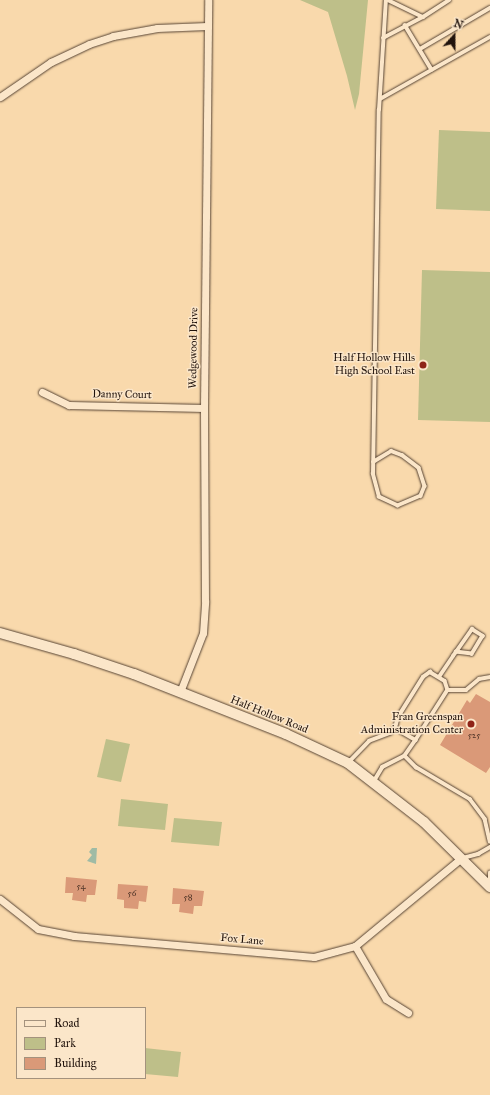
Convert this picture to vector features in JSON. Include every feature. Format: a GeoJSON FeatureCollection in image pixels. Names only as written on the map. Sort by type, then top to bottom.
{"type":"FeatureCollection","features":[{"type":"Feature","properties":{"kind":"street","name":"Wedgewood Drive"},"geometry":{"type":"LineString","coordinates":[[180,692],[203,632],[205,601],[204,408],[208,0]]}},
{"type":"Feature","properties":{"kind":"street"},"geometry":{"type":"LineString","coordinates":[[0,98],[51,62],[89,44],[113,36],[157,28],[207,26]]}},
{"type":"Feature","properties":{"kind":"street","name":"Danny Court"},"geometry":{"type":"LineString","coordinates":[[42,392],[69,405],[204,408]]}},
{"type":"Feature","properties":{"kind":"street","name":"Half Hollow Road"},"geometry":{"type":"LineString","coordinates":[[0,633],[74,654],[180,692],[286,734],[348,763],[424,822],[490,887]]}},
{"type":"Feature","properties":{"kind":"street","name":"Fox Lane"},"geometry":{"type":"LineString","coordinates":[[0,899],[38,929],[74,936],[314,957],[355,946],[460,859]]}},
{"type":"Feature","properties":{"kind":"street"},"geometry":{"type":"LineString","coordinates":[[355,946],[386,999],[408,1013]]}},
{"type":"Feature","properties":{"kind":"lane"},"geometry":{"type":"LineString","coordinates":[[373,462],[391,451],[402,455],[419,468],[425,486],[421,496],[398,506],[379,497],[373,474],[373,462],[380,99],[383,38],[387,0],[423,17]]}},
{"type":"Feature","properties":{"kind":"lane"},"geometry":{"type":"LineString","coordinates":[[383,38],[405,25],[423,17],[449,0]]}},
{"type":"Feature","properties":{"kind":"lane"},"geometry":{"type":"LineString","coordinates":[[420,49],[490,8]]}},
{"type":"Feature","properties":{"kind":"lane"},"geometry":{"type":"LineString","coordinates":[[405,25],[432,70]]}},
{"type":"Feature","properties":{"kind":"lane"},"geometry":{"type":"LineString","coordinates":[[380,99],[490,37]]}},
{"type":"Feature","properties":{"kind":"lane"},"geometry":{"type":"LineString","coordinates":[[439,677],[456,652],[472,629],[483,636],[472,654],[456,652]]}},
{"type":"Feature","properties":{"kind":"lane"},"geometry":{"type":"LineString","coordinates":[[348,763],[369,741],[390,733],[395,728],[398,717],[423,677],[430,672],[445,681],[448,690]]}},
{"type":"Feature","properties":{"kind":"lane"},"geometry":{"type":"LineString","coordinates":[[448,690],[466,690],[479,679],[490,677]]}},
{"type":"Feature","properties":{"kind":"lane"},"geometry":{"type":"LineString","coordinates":[[374,783],[383,768],[405,756],[448,690]]}},
{"type":"Feature","properties":{"kind":"lane"},"geometry":{"type":"LineString","coordinates":[[395,728],[416,740]]}},
{"type":"Feature","properties":{"kind":"lane"},"geometry":{"type":"LineString","coordinates":[[405,756],[416,767],[470,799],[485,819],[490,841]]}},
{"type":"Feature","properties":{"kind":"lane"},"geometry":{"type":"LineString","coordinates":[[460,859],[478,854],[490,847]]}},
{"type":"Feature","properties":{"kind":"lane"},"geometry":{"type":"LineString","coordinates":[[490,873],[490,887]]}},
{"type":"Feature","properties":{"kind":"green space"},"geometry":{"type":"Polygon","coordinates":[[[300,0],[368,0],[359,94],[355,110],[347,76],[328,12],[300,0]]]}},
{"type":"Feature","properties":{"kind":"green space"},"geometry":{"type":"Polygon","coordinates":[[[439,130],[490,132],[490,211],[436,209],[439,130]]]}},
{"type":"Feature","properties":{"kind":"green space"},"geometry":{"type":"Polygon","coordinates":[[[422,270],[490,272],[490,422],[418,420],[422,270]]]}},
{"type":"Feature","properties":{"kind":"green space"},"geometry":{"type":"Polygon","coordinates":[[[106,739],[130,744],[121,782],[97,777],[106,739]]]}},
{"type":"Feature","properties":{"kind":"green space"},"geometry":{"type":"Polygon","coordinates":[[[121,799],[168,804],[165,830],[118,826],[121,799]]]}},
{"type":"Feature","properties":{"kind":"green space"},"geometry":{"type":"Polygon","coordinates":[[[174,818],[222,822],[219,846],[171,842],[174,818]]]}},
{"type":"Feature","properties":{"kind":"green space"},"geometry":{"type":"Polygon","coordinates":[[[146,1048],[181,1052],[178,1077],[146,1074],[146,1048]]]}},
{"type":"Feature","properties":{"kind":"shaded area"},"geometry":{"type":"Polygon","coordinates":[[[92,848],[97,848],[96,864],[87,861],[92,855],[89,852],[92,848]]]}},
{"type":"Feature","properties":{"kind":"building","name":"Fran Greenspan Administration Center"},"geometry":{"type":"Polygon","coordinates":[[[476,694],[490,702],[490,767],[486,773],[440,745],[467,700],[470,703],[476,694]]]}},
{"type":"Feature","properties":{"kind":"building"},"geometry":{"type":"Polygon","coordinates":[[[66,877],[97,880],[95,895],[87,895],[86,902],[72,900],[73,893],[65,893],[66,877]]]}},
{"type":"Feature","properties":{"kind":"building"},"geometry":{"type":"Polygon","coordinates":[[[118,884],[148,886],[146,902],[139,901],[138,909],[124,908],[124,900],[117,899],[118,884]]]}},
{"type":"Feature","properties":{"kind":"building"},"geometry":{"type":"Polygon","coordinates":[[[173,888],[204,891],[202,906],[194,906],[193,914],[179,912],[180,904],[172,904],[173,888]]]}},
{"type":"Feature","properties":{"kind":"place","name":"Half Hollow Hills High School East"},"geometry":{"type":"Point","coordinates":[423,365]}},
{"type":"Feature","properties":{"kind":"place","name":"Fran Greenspan Administration Center"},"geometry":{"type":"Point","coordinates":[471,724]}}]}
